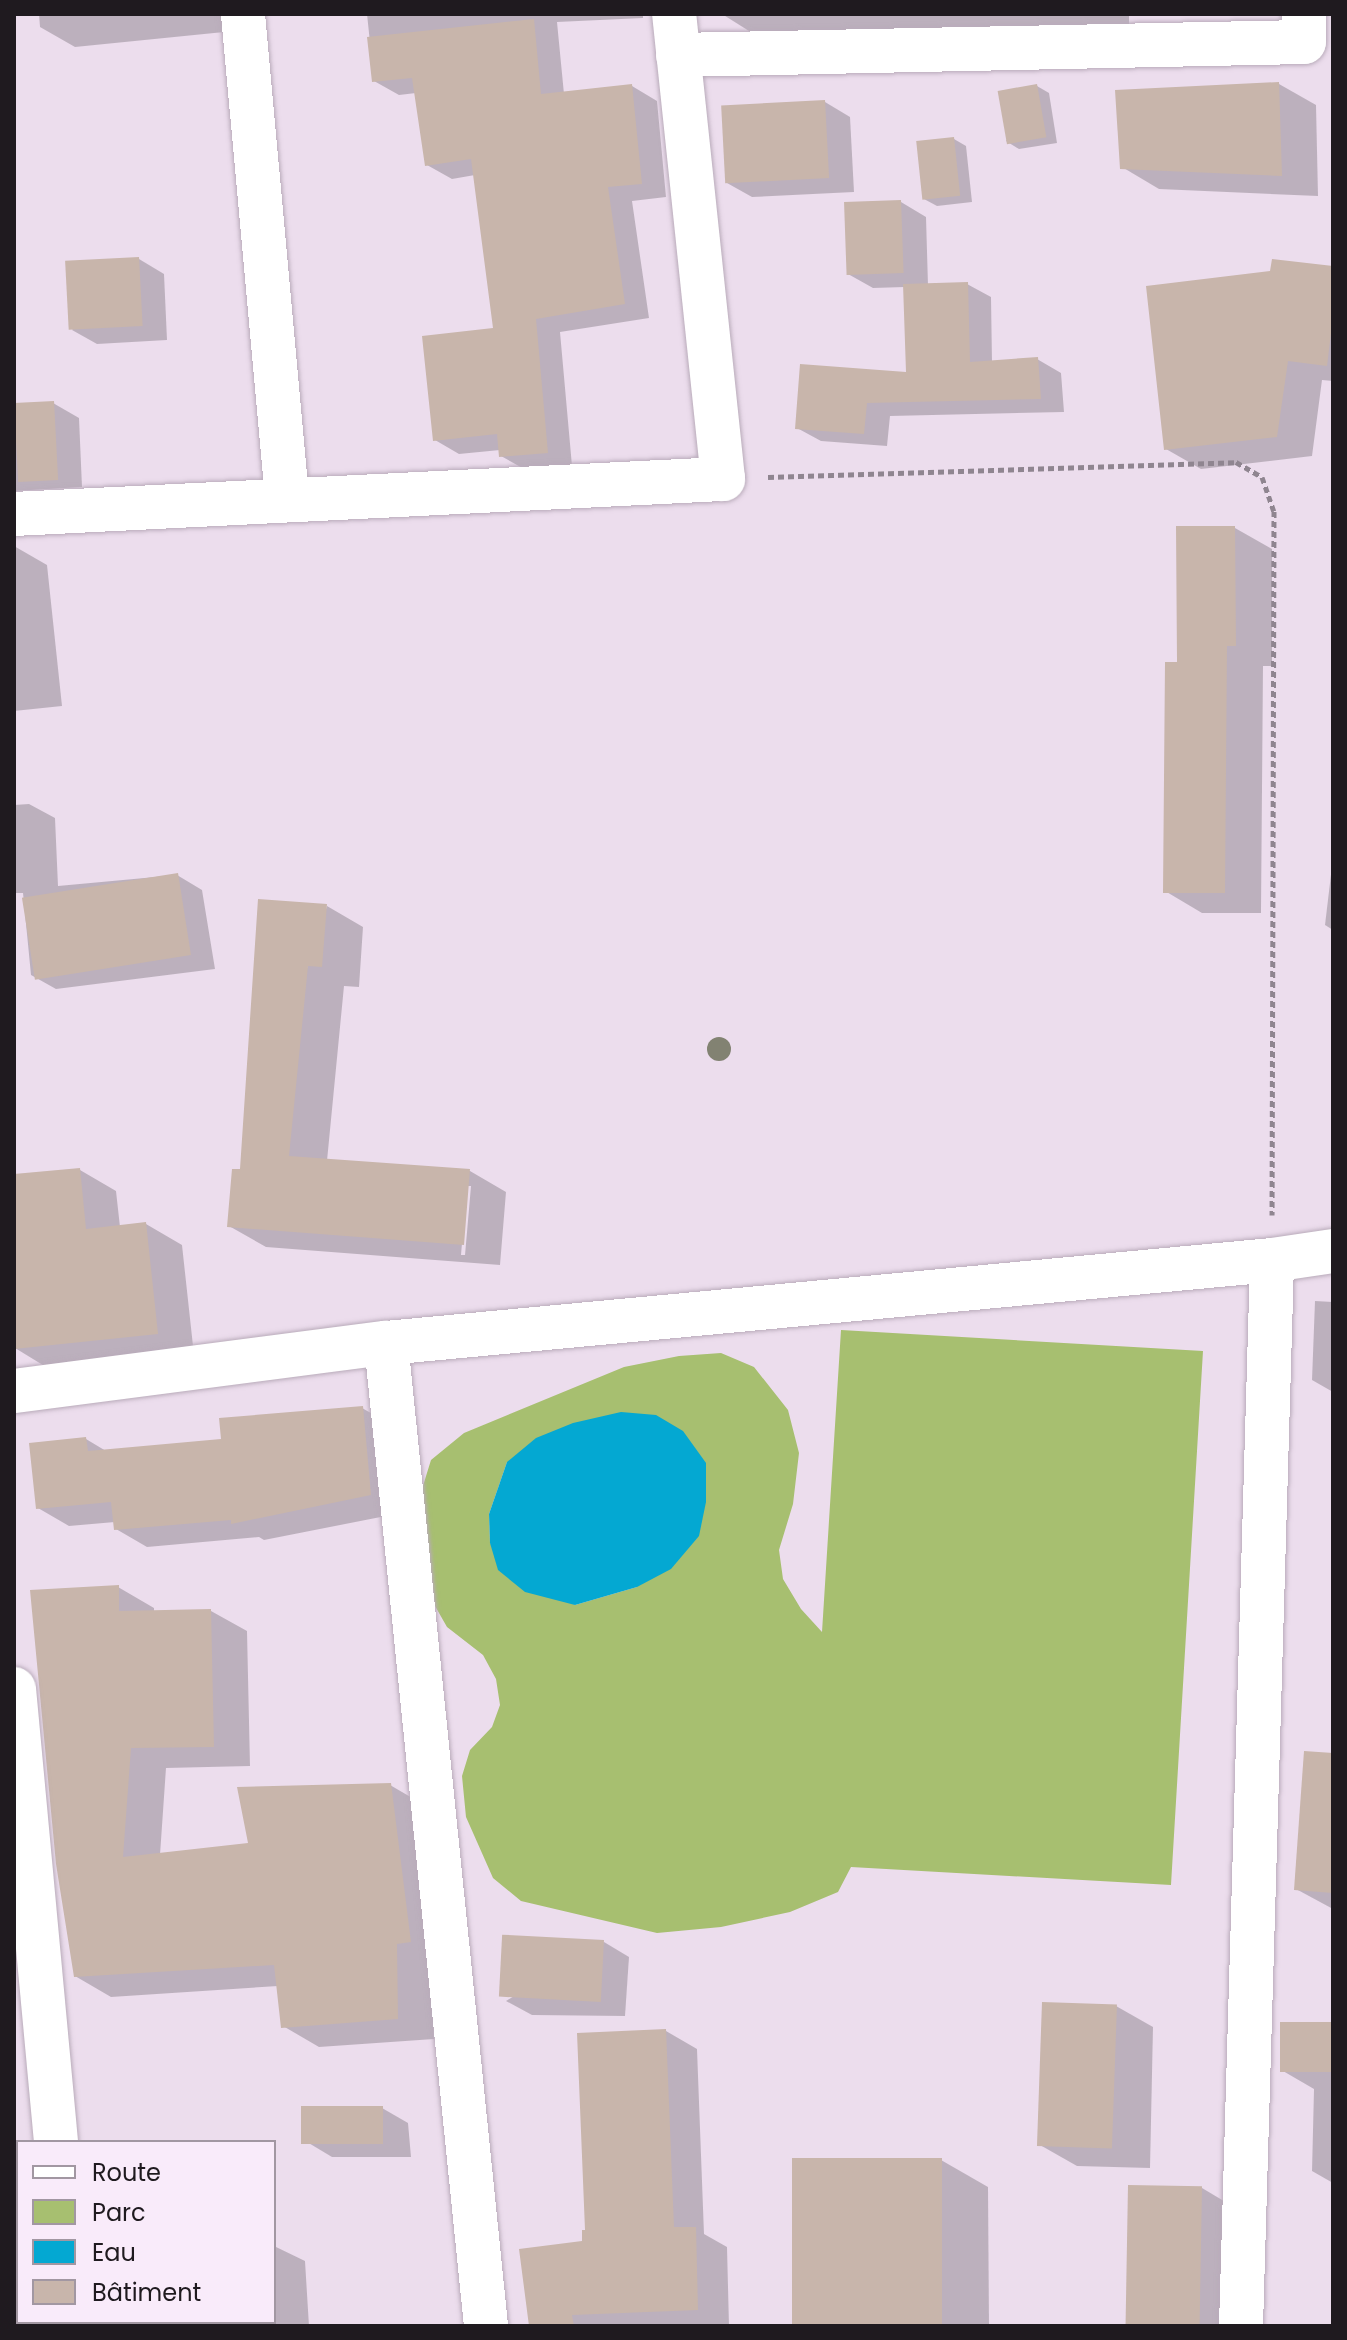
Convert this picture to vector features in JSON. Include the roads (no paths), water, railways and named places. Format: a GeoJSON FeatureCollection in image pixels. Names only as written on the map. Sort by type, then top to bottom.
{"type":"FeatureCollection","features":[{"type":"Feature","properties":{"kind":"street"},"geometry":{"type":"LineString","coordinates":[[243,14],[287,500]]}},
{"type":"Feature","properties":{"kind":"street"},"geometry":{"type":"LineString","coordinates":[[14,514],[723,479],[676,34],[1304,42],[1304,14]]}},
{"type":"Feature","properties":{"kind":"street"},"geometry":{"type":"LineString","coordinates":[[14,1391],[386,1343],[1272,1260],[1333,1251]]}},
{"type":"Feature","properties":{"kind":"street"},"geometry":{"type":"LineString","coordinates":[[1241,2326],[1272,1260]]}},
{"type":"Feature","properties":{"kind":"street"},"geometry":{"type":"LineString","coordinates":[[386,1343],[486,2326]]}},
{"type":"Feature","properties":{"kind":"street"},"geometry":{"type":"LineString","coordinates":[[14,1689],[56,2140]]}},
{"type":"Feature","properties":{"kind":"water"},"geometry":{"type":"Polygon","coordinates":[[[621,1412],[656,1415],[683,1431],[706,1463],[706,1502],[699,1536],[671,1569],[637,1587],[575,1605],[525,1592],[498,1570],[490,1543],[489,1514],[507,1462],[536,1438],[573,1423],[621,1412]]]}}]}
